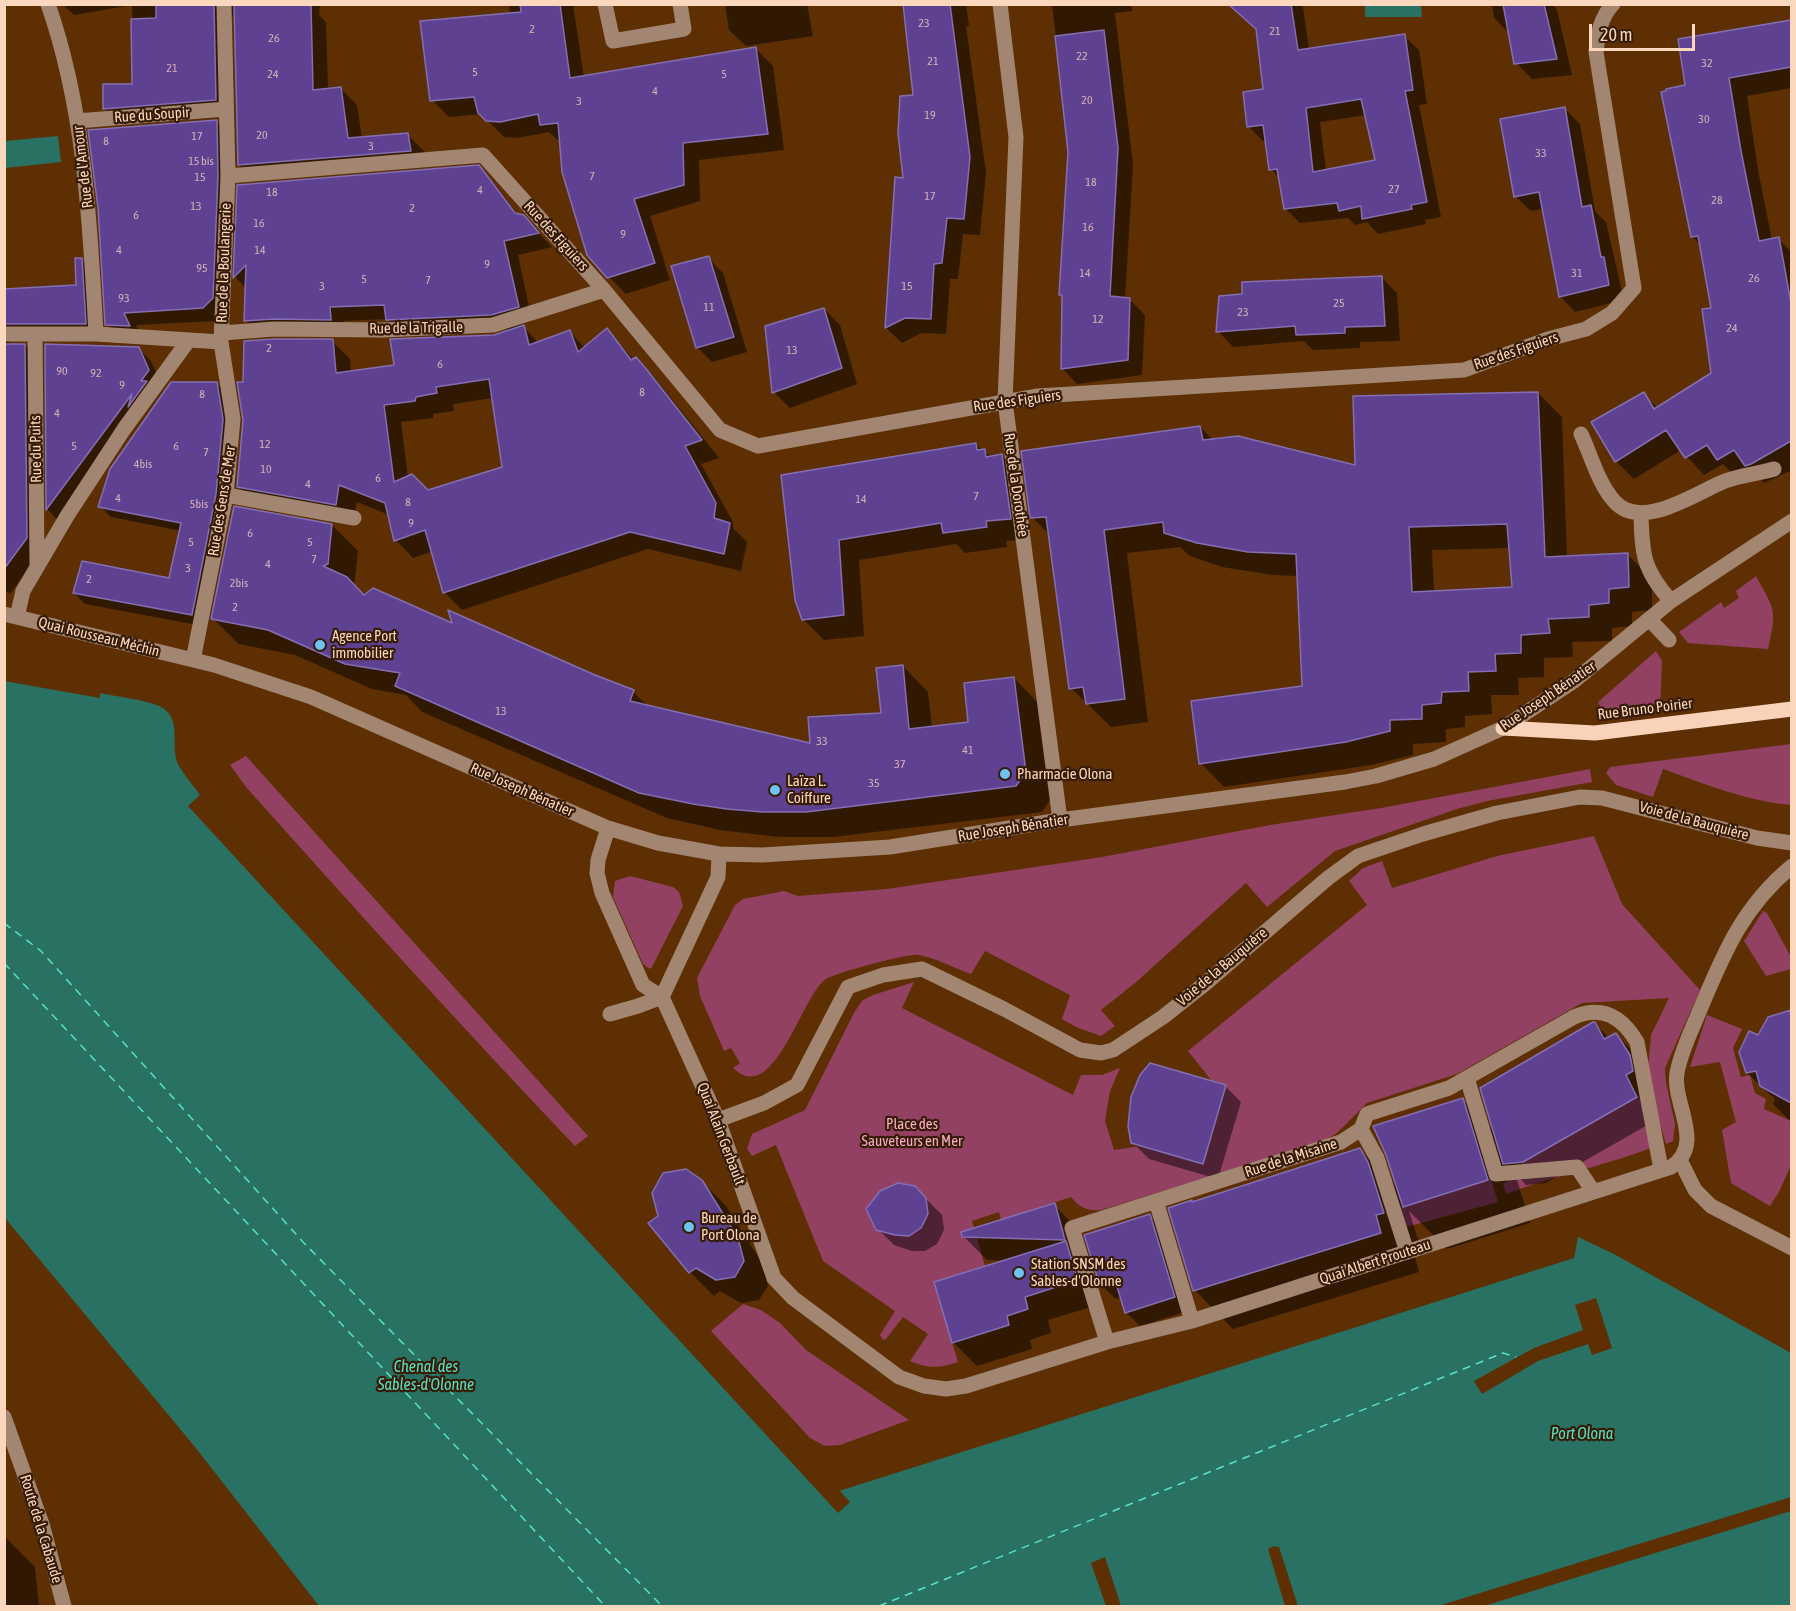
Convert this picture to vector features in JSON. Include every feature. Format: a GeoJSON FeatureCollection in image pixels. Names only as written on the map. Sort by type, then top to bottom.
{"type":"FeatureCollection","features":[{"type":"Feature","properties":{"kind":"main road","name":"Rue Bruno Poirier"},"geometry":{"type":"LineString","coordinates":[[1503,728],[1595,733],[1791,709]]}},
{"type":"Feature","properties":{"kind":"street","name":"Rue de l'Amour"},"geometry":{"type":"LineString","coordinates":[[48,4],[69,79],[77,121],[91,237],[96,334]]}},
{"type":"Feature","properties":{"kind":"street","name":"Rue de la Boulangerie"},"geometry":{"type":"LineString","coordinates":[[4,334],[96,334],[188,340],[221,337],[228,176],[224,4]]}},
{"type":"Feature","properties":{"kind":"street"},"geometry":{"type":"LineString","coordinates":[[605,4],[612,41],[684,29],[681,4]]}},
{"type":"Feature","properties":{"kind":"street","name":"Rue de la Dorothée"},"geometry":{"type":"LineString","coordinates":[[1000,4],[1016,137],[1005,401],[1056,775],[1060,820]]}},
{"type":"Feature","properties":{"kind":"street","name":"Rue des Figuiers"},"geometry":{"type":"LineString","coordinates":[[228,176],[483,155],[604,290],[720,430],[758,446],[1038,396],[1464,370],[1548,339],[1586,329],[1612,313],[1634,288],[1596,52],[1599,29],[1606,7]]}},
{"type":"Feature","properties":{"kind":"street","name":"Rue du Soupir"},"geometry":{"type":"LineString","coordinates":[[77,121],[226,109]]}},
{"type":"Feature","properties":{"kind":"street","name":"Rue de la Trigalle"},"geometry":{"type":"LineString","coordinates":[[221,337],[274,330],[383,330],[493,325],[604,290]]}},
{"type":"Feature","properties":{"kind":"street","name":"Rue du Puits"},"geometry":{"type":"LineString","coordinates":[[35,334],[37,564]]}},
{"type":"Feature","properties":{"kind":"street","name":"Rue des Gens de Mer"},"geometry":{"type":"LineString","coordinates":[[193,660],[225,495],[233,419],[221,337]]}},
{"type":"Feature","properties":{"kind":"street"},"geometry":{"type":"LineString","coordinates":[[11,615],[37,564],[124,429],[188,340]]}},
{"type":"Feature","properties":{"kind":"street"},"geometry":{"type":"LineString","coordinates":[[1581,434],[1606,490],[1615,502],[1627,510],[1641,514],[1656,511],[1743,475],[1759,474],[1774,469]]}},
{"type":"Feature","properties":{"kind":"street"},"geometry":{"type":"LineString","coordinates":[[225,495],[354,518]]}},
{"type":"Feature","properties":{"kind":"street"},"geometry":{"type":"LineString","coordinates":[[1641,514],[1643,555],[1657,586],[1671,601]]}},
{"type":"Feature","properties":{"kind":"street","name":"Rue Joseph Bénatier"},"geometry":{"type":"LineString","coordinates":[[193,660],[214,664],[311,697],[608,828],[658,843],[719,854],[762,855],[890,847],[1060,820],[1344,782],[1376,776],[1434,759],[1503,728],[1574,681],[1671,601],[1791,521]]}},
{"type":"Feature","properties":{"kind":"street","name":"Quai Rousseau Méchin"},"geometry":{"type":"LineString","coordinates":[[11,615],[193,660]]}},
{"type":"Feature","properties":{"kind":"street"},"geometry":{"type":"LineString","coordinates":[[1649,619],[1669,640]]}},
{"type":"Feature","properties":{"kind":"street","name":"Voie de la Bauquière"},"geometry":{"type":"LineString","coordinates":[[718,1120],[765,1103],[797,1085],[848,987],[883,975],[922,969],[1004,1009],[1080,1050],[1101,1053],[1113,1050],[1163,1017],[1319,885],[1358,856],[1423,834],[1497,813],[1580,797],[1602,798],[1757,838],[1791,843]]}},
{"type":"Feature","properties":{"kind":"street","name":"Quai Alain Gerbault"},"geometry":{"type":"LineString","coordinates":[[608,828],[598,860],[597,873],[602,892],[643,985],[662,997],[718,1120],[774,1278],[793,1298],[898,1377],[924,1386]]}},
{"type":"Feature","properties":{"kind":"street"},"geometry":{"type":"LineString","coordinates":[[610,1014],[662,997],[718,877],[719,854]]}},
{"type":"Feature","properties":{"kind":"street"},"geometry":{"type":"LineString","coordinates":[[1791,866],[1767,887],[1744,918],[1722,956],[1681,1056],[1676,1076],[1678,1096],[1685,1118],[1687,1149],[1680,1160],[1695,1190],[1711,1206],[1791,1248]]}},
{"type":"Feature","properties":{"kind":"street","name":"Rue de la Misaine"},"geometry":{"type":"LineString","coordinates":[[1107,1342],[1072,1228],[1341,1142],[1361,1129],[1367,1114],[1449,1088],[1588,1011],[1609,1014],[1627,1027],[1637,1042],[1661,1169]]}},
{"type":"Feature","properties":{"kind":"street"},"geometry":{"type":"LineString","coordinates":[[1467,1078],[1496,1174],[1578,1167],[1593,1191]]}},
{"type":"Feature","properties":{"kind":"street"},"geometry":{"type":"LineString","coordinates":[[1361,1129],[1377,1158],[1407,1252]]}},
{"type":"Feature","properties":{"kind":"street","name":"Quai Albert Prouteau"},"geometry":{"type":"LineString","coordinates":[[924,1386],[946,1389],[966,1386],[1107,1342],[1192,1321],[1671,1167],[1680,1160]]}},
{"type":"Feature","properties":{"kind":"street"},"geometry":{"type":"LineString","coordinates":[[1156,1201],[1192,1321]]}},
{"type":"Feature","properties":{"kind":"street","name":"Route de la Cabaude"},"geometry":{"type":"LineString","coordinates":[[4,1417],[42,1524],[64,1606]]}},
{"type":"Feature","properties":{"kind":"green space"},"geometry":{"type":"Polygon","coordinates":[[[1756,576],[1771,604],[1773,626],[1768,649],[1688,643],[1679,632],[1721,602],[1724,608],[1739,598],[1736,591],[1756,576]]]}},
{"type":"Feature","properties":{"kind":"green space"},"geometry":{"type":"Polygon","coordinates":[[[1656,651],[1662,661],[1660,711],[1606,717],[1598,702],[1656,651]]]}},
{"type":"Feature","properties":{"kind":"green space"},"geometry":{"type":"Polygon","coordinates":[[[1791,744],[1791,805],[1742,796],[1663,769],[1653,797],[1616,785],[1606,773],[1610,767],[1791,744]]]}},
{"type":"Feature","properties":{"kind":"green space"},"geometry":{"type":"Polygon","coordinates":[[[246,756],[588,1136],[575,1146],[327,878],[246,787],[230,765],[246,756]]]}},
{"type":"Feature","properties":{"kind":"green space"},"geometry":{"type":"Polygon","coordinates":[[[1590,769],[1592,782],[1487,801],[1457,809],[1335,851],[1267,907],[1246,883],[1135,983],[1101,1010],[1115,1026],[1101,1036],[1062,1019],[1070,995],[985,951],[971,974],[932,958],[912,955],[843,972],[826,979],[817,989],[774,1062],[761,1073],[748,1076],[733,1068],[740,1063],[731,1048],[724,1051],[700,996],[697,978],[735,905],[743,899],[784,891],[798,896],[887,889],[1102,857],[1590,769]]]}},
{"type":"Feature","properties":{"kind":"green space","name":"Place des Sauveteurs en Mer"},"geometry":{"type":"Polygon","coordinates":[[[1594,836],[1622,904],[1700,990],[1665,1068],[1675,1124],[1673,1141],[1666,1144],[1647,1078],[1651,1035],[1669,998],[1582,1003],[1457,1074],[1367,1103],[1337,1133],[1322,1142],[1101,1210],[1084,1208],[1071,1197],[1001,1220],[999,1212],[972,1221],[985,1266],[934,1282],[958,1362],[934,1367],[910,1361],[928,1334],[903,1317],[883,1340],[880,1335],[895,1311],[823,1261],[776,1145],[752,1156],[747,1149],[752,1134],[805,1110],[855,1011],[863,1000],[914,982],[902,1008],[1073,1095],[1081,1075],[1102,1075],[1120,1068],[1110,1091],[1105,1121],[1114,1150],[1140,1146],[1202,1164],[1226,1085],[1211,1080],[1188,1051],[1367,905],[1349,881],[1363,868],[1382,861],[1392,888],[1497,856],[1594,836]]]}},
{"type":"Feature","properties":{"kind":"green space"},"geometry":{"type":"Polygon","coordinates":[[[630,876],[673,887],[679,892],[683,906],[650,969],[643,964],[613,897],[615,881],[630,876]]]}},
{"type":"Feature","properties":{"kind":"green space"},"geometry":{"type":"Polygon","coordinates":[[[1763,911],[1767,913],[1791,957],[1791,969],[1766,976],[1744,941],[1763,911]]]}},
{"type":"Feature","properties":{"kind":"green space"},"geometry":{"type":"Polygon","coordinates":[[[1707,1015],[1742,1029],[1733,1048],[1741,1077],[1750,1075],[1755,1093],[1766,1099],[1764,1109],[1789,1120],[1791,1117],[1791,1165],[1770,1206],[1731,1183],[1722,1130],[1736,1122],[1720,1062],[1690,1067],[1707,1015]]]}},
{"type":"Feature","properties":{"kind":"green space"},"geometry":{"type":"Polygon","coordinates":[[[1638,1096],[1643,1105],[1654,1147],[1506,1194],[1503,1184],[1514,1177],[1513,1172],[1526,1160],[1638,1096]]]}},
{"type":"Feature","properties":{"kind":"green space"},"geometry":{"type":"Polygon","coordinates":[[[1491,1179],[1498,1202],[1406,1227],[1398,1208],[1491,1179]]]}},
{"type":"Feature","properties":{"kind":"green space"},"geometry":{"type":"Polygon","coordinates":[[[743,1304],[761,1310],[780,1323],[806,1350],[909,1420],[840,1445],[825,1446],[810,1438],[711,1331],[743,1304]]]}},
{"type":"Feature","properties":{"kind":"water"},"geometry":{"type":"Polygon","coordinates":[[[1365,5],[1421,5],[1422,17],[1365,17],[1365,5]]]}},
{"type":"Feature","properties":{"kind":"water"},"geometry":{"type":"Polygon","coordinates":[[[58,136],[61,162],[5,168],[5,141],[58,136]]]}},
{"type":"Feature","properties":{"kind":"water","name":"Chenal des Sables-d'Olonne"},"geometry":{"type":"Polygon","coordinates":[[[4,681],[100,698],[100,693],[130,698],[159,706],[167,711],[174,725],[178,764],[200,795],[839,1491],[1574,1258],[1578,1237],[1614,1254],[1791,1353],[1791,1606],[319,1606],[195,1447],[5,1218],[4,681]]]}},
{"type":"Feature","properties":{"kind":"pier"},"geometry":{"type":"Polygon","coordinates":[[[200,795],[850,1502],[838,1513],[188,806],[200,795]]]}},
{"type":"Feature","properties":{"kind":"pier"},"geometry":{"type":"Polygon","coordinates":[[[1596,1298],[1612,1348],[1592,1355],[1588,1344],[1538,1361],[1482,1394],[1474,1381],[1534,1348],[1583,1330],[1575,1305],[1596,1298]]]}},
{"type":"Feature","properties":{"kind":"pier"},"geometry":{"type":"Polygon","coordinates":[[[1791,1497],[1791,1511],[1484,1606],[1438,1606],[1791,1497]]]}},
{"type":"Feature","properties":{"kind":"pier"},"geometry":{"type":"Polygon","coordinates":[[[1274,1546],[1279,1547],[1298,1606],[1285,1606],[1268,1549],[1274,1546]]]}},
{"type":"Feature","properties":{"kind":"pier"},"geometry":{"type":"Polygon","coordinates":[[[1105,1557],[1121,1606],[1106,1606],[1091,1563],[1105,1557]]]}},
{"type":"Feature","properties":{"kind":"building"},"geometry":{"type":"Polygon","coordinates":[[[156,4],[214,4],[216,100],[103,109],[103,84],[132,84],[131,19],[156,18],[156,4]]]}},
{"type":"Feature","properties":{"kind":"building"},"geometry":{"type":"Polygon","coordinates":[[[234,4],[311,4],[313,90],[341,87],[348,138],[408,133],[411,151],[238,165],[234,4]]]}},
{"type":"Feature","properties":{"kind":"building"},"geometry":{"type":"Polygon","coordinates":[[[520,4],[560,4],[570,78],[756,47],[768,134],[683,143],[684,185],[634,199],[655,263],[607,278],[587,255],[562,172],[558,123],[540,125],[538,114],[500,122],[486,121],[478,113],[474,97],[430,101],[420,21],[521,12],[520,4]]]}},
{"type":"Feature","properties":{"kind":"building"},"geometry":{"type":"Polygon","coordinates":[[[903,4],[950,4],[970,157],[964,219],[947,218],[942,263],[934,264],[931,319],[905,318],[885,328],[895,177],[903,178],[898,133],[900,96],[913,95],[903,4]]]}},
{"type":"Feature","properties":{"kind":"building"},"geometry":{"type":"Polygon","coordinates":[[[1228,4],[1291,4],[1298,50],[1405,34],[1413,90],[1405,91],[1427,202],[1411,205],[1412,209],[1362,219],[1361,206],[1339,211],[1337,203],[1284,209],[1277,169],[1269,170],[1263,125],[1247,127],[1243,92],[1263,89],[1256,29],[1228,4]],[[1361,99],[1306,108],[1313,172],[1375,160],[1361,99]]]}},
{"type":"Feature","properties":{"kind":"building"},"geometry":{"type":"Polygon","coordinates":[[[1503,4],[1544,4],[1557,59],[1514,64],[1503,4]]]}},
{"type":"Feature","properties":{"kind":"building"},"geometry":{"type":"Polygon","coordinates":[[[1791,20],[1791,67],[1729,78],[1759,241],[1779,237],[1791,303],[1791,441],[1745,466],[1734,450],[1717,460],[1707,445],[1685,458],[1666,430],[1615,462],[1591,422],[1644,392],[1654,409],[1711,373],[1702,309],[1711,308],[1698,236],[1691,237],[1661,92],[1685,85],[1678,39],[1791,20]]]}},
{"type":"Feature","properties":{"kind":"building"},"geometry":{"type":"Polygon","coordinates":[[[1104,30],[1118,148],[1110,296],[1130,298],[1128,360],[1061,369],[1062,295],[1059,295],[1068,152],[1055,36],[1104,30]]]}},
{"type":"Feature","properties":{"kind":"building"},"geometry":{"type":"Polygon","coordinates":[[[1565,107],[1582,207],[1591,205],[1609,285],[1559,297],[1539,192],[1514,197],[1500,119],[1565,107]]]}},
{"type":"Feature","properties":{"kind":"building"},"geometry":{"type":"Polygon","coordinates":[[[217,120],[218,176],[213,298],[203,308],[124,313],[130,326],[105,325],[98,208],[88,130],[217,120]]]}},
{"type":"Feature","properties":{"kind":"building"},"geometry":{"type":"Polygon","coordinates":[[[479,165],[515,213],[524,215],[539,233],[504,241],[519,307],[491,315],[386,320],[384,305],[330,307],[331,320],[244,321],[246,265],[233,278],[237,185],[479,165]]]}},
{"type":"Feature","properties":{"kind":"building"},"geometry":{"type":"Polygon","coordinates":[[[709,256],[734,337],[696,348],[671,266],[709,256]]]}},
{"type":"Feature","properties":{"kind":"building"},"geometry":{"type":"Polygon","coordinates":[[[75,258],[82,258],[86,324],[4,324],[4,289],[76,285],[75,258]]]}},
{"type":"Feature","properties":{"kind":"building"},"geometry":{"type":"Polygon","coordinates":[[[1382,276],[1385,326],[1345,327],[1345,333],[1296,335],[1295,326],[1216,332],[1219,296],[1242,294],[1242,282],[1382,276]]]}},
{"type":"Feature","properties":{"kind":"building"},"geometry":{"type":"Polygon","coordinates":[[[824,308],[842,368],[772,393],[765,326],[824,308]]]}},
{"type":"Feature","properties":{"kind":"building"},"geometry":{"type":"Polygon","coordinates":[[[524,325],[529,345],[570,330],[578,352],[607,328],[631,360],[636,357],[702,440],[685,446],[716,503],[714,518],[730,523],[724,554],[630,532],[443,593],[425,530],[394,541],[385,503],[339,485],[336,505],[237,487],[243,420],[237,382],[243,382],[244,341],[333,339],[336,373],[394,365],[390,339],[494,335],[524,325]],[[489,379],[436,387],[437,393],[416,397],[415,401],[384,405],[394,482],[412,474],[428,490],[502,467],[489,379]]]}},
{"type":"Feature","properties":{"kind":"building"},"geometry":{"type":"Polygon","coordinates":[[[4,344],[25,344],[27,538],[4,569],[4,344]]]}},
{"type":"Feature","properties":{"kind":"building"},"geometry":{"type":"Polygon","coordinates":[[[45,344],[139,347],[149,370],[141,381],[147,381],[128,407],[132,394],[46,510],[45,344]]]}},
{"type":"Feature","properties":{"kind":"building"},"geometry":{"type":"Polygon","coordinates":[[[171,382],[217,382],[223,419],[216,494],[192,615],[73,593],[82,561],[169,578],[181,523],[98,507],[110,469],[171,382]]]}},
{"type":"Feature","properties":{"kind":"building"},"geometry":{"type":"Polygon","coordinates":[[[1538,392],[1545,557],[1628,553],[1629,587],[1609,589],[1609,603],[1589,605],[1589,617],[1548,619],[1550,633],[1521,635],[1521,653],[1495,654],[1496,671],[1468,672],[1469,691],[1442,692],[1441,703],[1422,705],[1422,719],[1390,720],[1390,731],[1346,742],[1199,764],[1191,701],[1302,686],[1296,554],[1248,552],[1197,543],[1164,533],[1163,522],[1104,530],[1125,699],[1086,704],[1083,687],[1069,689],[1046,517],[1030,518],[1021,451],[1200,426],[1203,440],[1238,436],[1355,465],[1353,396],[1538,392]],[[1507,524],[1409,527],[1412,592],[1512,587],[1507,524]]]}},
{"type":"Feature","properties":{"kind":"building"},"geometry":{"type":"Polygon","coordinates":[[[976,443],[977,450],[985,449],[986,457],[1002,454],[1011,519],[986,521],[987,527],[943,533],[941,523],[839,540],[844,615],[802,620],[795,600],[781,475],[976,443]]]}},
{"type":"Feature","properties":{"kind":"building"},"geometry":{"type":"Polygon","coordinates":[[[234,506],[332,524],[328,564],[323,566],[347,577],[364,595],[373,588],[452,623],[448,610],[634,690],[630,701],[810,743],[808,717],[881,713],[876,668],[903,665],[909,729],[968,722],[964,683],[1014,677],[1026,772],[1016,786],[806,812],[727,809],[639,793],[395,686],[400,673],[345,664],[268,630],[211,619],[234,506]]]}},
{"type":"Feature","properties":{"kind":"building"},"geometry":{"type":"Polygon","coordinates":[[[1791,1010],[1791,1103],[1760,1086],[1756,1071],[1746,1073],[1739,1052],[1749,1031],[1758,1035],[1768,1017],[1791,1010]]]}},
{"type":"Feature","properties":{"kind":"building"},"geometry":{"type":"Polygon","coordinates":[[[1593,1022],[1604,1039],[1616,1033],[1630,1055],[1633,1071],[1626,1075],[1637,1097],[1523,1162],[1503,1164],[1480,1088],[1593,1022]]]}},
{"type":"Feature","properties":{"kind":"building"},"geometry":{"type":"Polygon","coordinates":[[[1150,1063],[1226,1085],[1203,1164],[1131,1143],[1128,1126],[1131,1097],[1140,1075],[1150,1063]]]}},
{"type":"Feature","properties":{"kind":"building"},"geometry":{"type":"Polygon","coordinates":[[[1463,1098],[1488,1180],[1403,1207],[1386,1155],[1373,1126],[1463,1098]]]}},
{"type":"Feature","properties":{"kind":"building"},"geometry":{"type":"Polygon","coordinates":[[[1360,1148],[1368,1162],[1384,1213],[1376,1215],[1381,1233],[1193,1291],[1168,1208],[1360,1148]]]}},
{"type":"Feature","properties":{"kind":"building","name":"Bureau de Port Olona"},"geometry":{"type":"Polygon","coordinates":[[[686,1169],[702,1180],[738,1238],[744,1261],[735,1277],[716,1280],[696,1268],[689,1273],[648,1223],[658,1216],[652,1193],[663,1173],[686,1169]]]}},
{"type":"Feature","properties":{"kind":"building"},"geometry":{"type":"Polygon","coordinates":[[[898,1183],[915,1186],[926,1198],[928,1214],[921,1228],[909,1236],[876,1230],[866,1209],[880,1191],[898,1183]]]}},
{"type":"Feature","properties":{"kind":"building"},"geometry":{"type":"Polygon","coordinates":[[[1055,1203],[1065,1240],[962,1237],[961,1232],[1055,1203]]]}},
{"type":"Feature","properties":{"kind":"building"},"geometry":{"type":"Polygon","coordinates":[[[1150,1214],[1175,1297],[1125,1313],[1115,1280],[1100,1286],[1084,1235],[1150,1214]]]}},
{"type":"Feature","properties":{"kind":"building","name":"Station SNSM des Sables-d'Olonne"},"geometry":{"type":"Polygon","coordinates":[[[1066,1241],[1078,1280],[1025,1297],[1028,1309],[1007,1316],[1009,1325],[952,1343],[934,1282],[1066,1241]]]}},
{"type":"Feature","properties":{"kind":"ferry route"},"geometry":{"type":"LineString","coordinates":[[4,923],[41,951],[303,1242],[662,1606]]}},
{"type":"Feature","properties":{"kind":"ferry route"},"geometry":{"type":"LineString","coordinates":[[4,963],[605,1606]]}},
{"type":"Feature","properties":{"kind":"ferry route"},"geometry":{"type":"LineString","coordinates":[[879,1606],[1503,1353],[1516,1357]]}},
{"type":"Feature","properties":{"kind":"place","name":"Agence Port immobilier"},"geometry":{"type":"Point","coordinates":[320,645]}},
{"type":"Feature","properties":{"kind":"place","name":"Pharmacie Olona"},"geometry":{"type":"Point","coordinates":[1005,774]}},
{"type":"Feature","properties":{"kind":"place","name":"Laïza L. Coiffure"},"geometry":{"type":"Point","coordinates":[775,790]}},
{"type":"Feature","properties":{"kind":"place","name":"Bureau de Port Olona"},"geometry":{"type":"Point","coordinates":[689,1227]}},
{"type":"Feature","properties":{"kind":"place","name":"Station SNSM des Sables-d'Olonne"},"geometry":{"type":"Point","coordinates":[1019,1273]}},
{"type":"Feature","properties":{"kind":"water label","name":"Port Olona"},"geometry":{"type":"Point","coordinates":[1582,1434]}}]}
